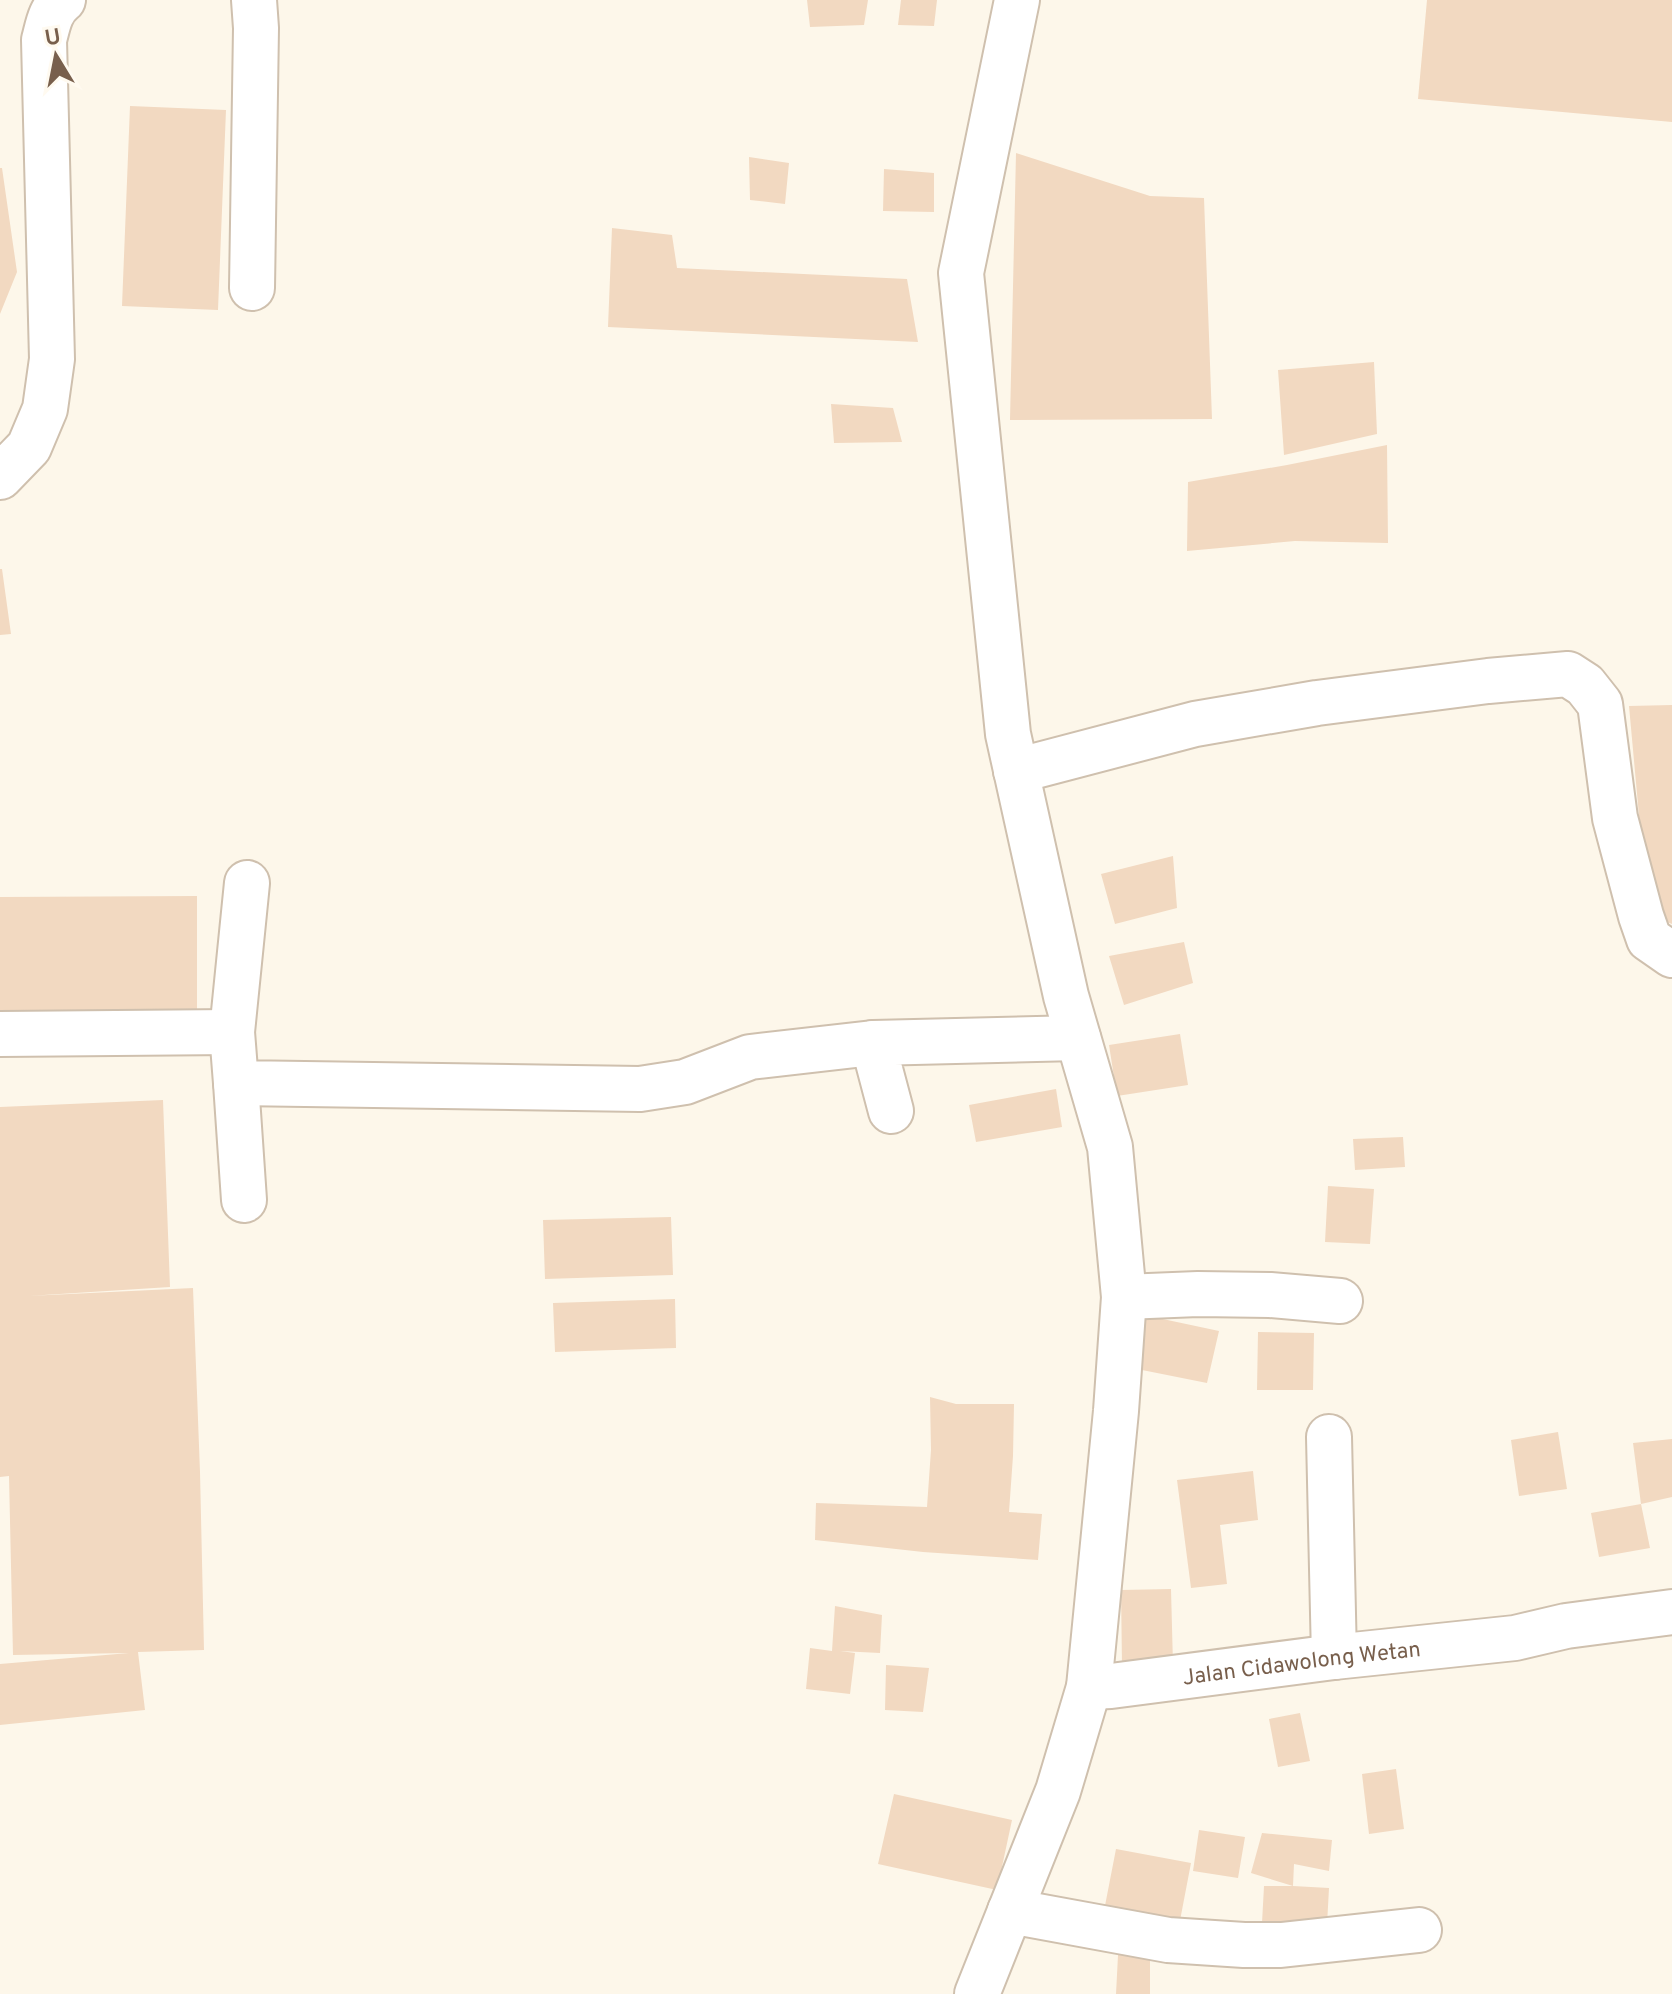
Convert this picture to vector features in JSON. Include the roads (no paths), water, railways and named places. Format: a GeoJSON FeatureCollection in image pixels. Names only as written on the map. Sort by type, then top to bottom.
{"type":"FeatureCollection","features":[{"type":"Feature","properties":{"kind":"street"},"geometry":{"type":"LineString","coordinates":[[0,477],[29,447],[45,409],[52,359],[44,40],[49,20],[63,0]]}},
{"type":"Feature","properties":{"kind":"street"},"geometry":{"type":"LineString","coordinates":[[252,288],[254,0]]}},
{"type":"Feature","properties":{"kind":"street"},"geometry":{"type":"LineString","coordinates":[[977,1994],[1058,1791],[1089,1687],[1124,1297],[1110,1147],[1066,996],[1006,718],[961,273],[1017,0]]}},
{"type":"Feature","properties":{"kind":"street"},"geometry":{"type":"LineString","coordinates":[[1016,771],[1195,724],[1317,703],[1568,674],[1585,685],[1600,704],[1615,818],[1641,916],[1649,939],[1672,955]]}},
{"type":"Feature","properties":{"kind":"street"},"geometry":{"type":"LineString","coordinates":[[244,1200],[232,1032],[247,883]]}},
{"type":"Feature","properties":{"kind":"street"},"geometry":{"type":"LineString","coordinates":[[0,1034],[232,1032]]}},
{"type":"Feature","properties":{"kind":"street"},"geometry":{"type":"LineString","coordinates":[[236,1083],[640,1089],[685,1082],[750,1057],[873,1043],[1078,1038]]}},
{"type":"Feature","properties":{"kind":"street"},"geometry":{"type":"LineString","coordinates":[[873,1043],[891,1111]]}},
{"type":"Feature","properties":{"kind":"street"},"geometry":{"type":"LineString","coordinates":[[1124,1297],[1270,1295],[1340,1301]]}},
{"type":"Feature","properties":{"kind":"street"},"geometry":{"type":"LineString","coordinates":[[1329,1437],[1334,1657]]}},
{"type":"Feature","properties":{"kind":"street","name":"Jalan Cidawolong Wetan"},"geometry":{"type":"LineString","coordinates":[[1089,1687],[1515,1638],[1566,1626],[1672,1612]]}},
{"type":"Feature","properties":{"kind":"street"},"geometry":{"type":"LineString","coordinates":[[1010,1911],[1168,1940],[1244,1945],[1281,1945],[1419,1930]]}}]}
